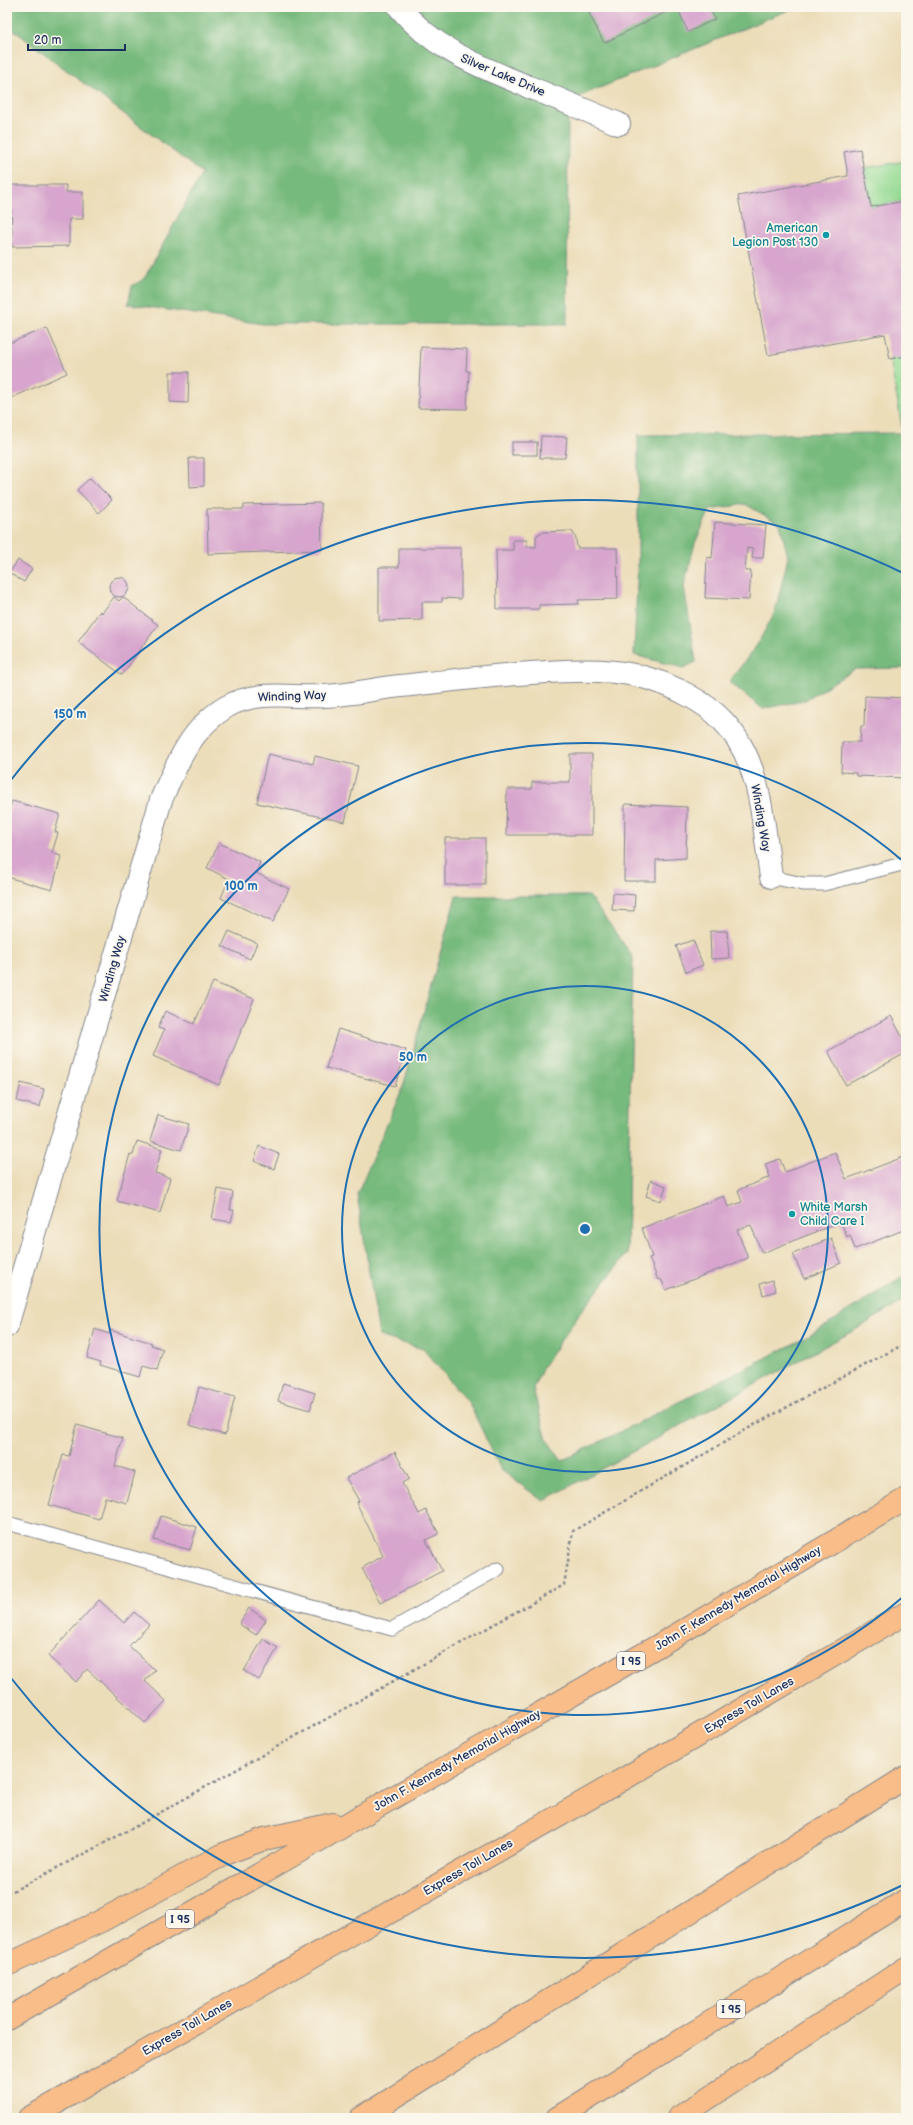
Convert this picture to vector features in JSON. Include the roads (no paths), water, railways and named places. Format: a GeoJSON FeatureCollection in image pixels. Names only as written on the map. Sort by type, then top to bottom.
{"type":"FeatureCollection","features":[{"type":"Feature","properties":{"kind":"highway","name":"John F. Kennedy Memorial Highway"},"geometry":{"type":"LineString","coordinates":[[7,2019],[660,1644],[906,1499]]}},
{"type":"Feature","properties":{"kind":"highway","name":"Express Toll Lanes"},"geometry":{"type":"LineString","coordinates":[[29,2118],[627,1777],[906,1613]]}},
{"type":"Feature","properties":{"kind":"highway"},"geometry":{"type":"LineString","coordinates":[[361,2118],[906,1777]]}},
{"type":"Feature","properties":{"kind":"highway"},"geometry":{"type":"LineString","coordinates":[[7,1965],[101,1921],[224,1854],[246,1845],[279,1835],[354,1819]]}},
{"type":"Feature","properties":{"kind":"highway","name":"I 95"},"geometry":{"type":"LineString","coordinates":[[557,2118],[906,1900]]}},
{"type":"Feature","properties":{"kind":"highway"},"geometry":{"type":"LineString","coordinates":[[678,2118],[906,1968]]}},
{"type":"Feature","properties":{"kind":"street","name":"Silver Lake Drive"},"geometry":{"type":"LineString","coordinates":[[399,7],[426,34],[441,46],[466,61],[619,124]]}},
{"type":"Feature","properties":{"kind":"street","name":"Winding Way"},"geometry":{"type":"LineString","coordinates":[[7,1326],[161,800],[176,765],[192,737],[208,719],[228,706],[249,698],[274,695],[323,696],[478,676],[572,670],[605,670],[633,673],[662,682],[703,704],[721,718],[735,734],[754,775],[760,797],[771,877]]}},
{"type":"Feature","properties":{"kind":"lane"},"geometry":{"type":"LineString","coordinates":[[771,877],[803,884],[824,884],[906,863]]}},
{"type":"Feature","properties":{"kind":"lane"},"geometry":{"type":"LineString","coordinates":[[7,1523],[392,1629],[498,1568]]}},
{"type":"Feature","properties":{"kind":"place","name":"American Legion Post 130"},"geometry":{"type":"Point","coordinates":[826,235]}},
{"type":"Feature","properties":{"kind":"place","name":"White Marsh Child Care I"},"geometry":{"type":"Point","coordinates":[792,1214]}}]}
